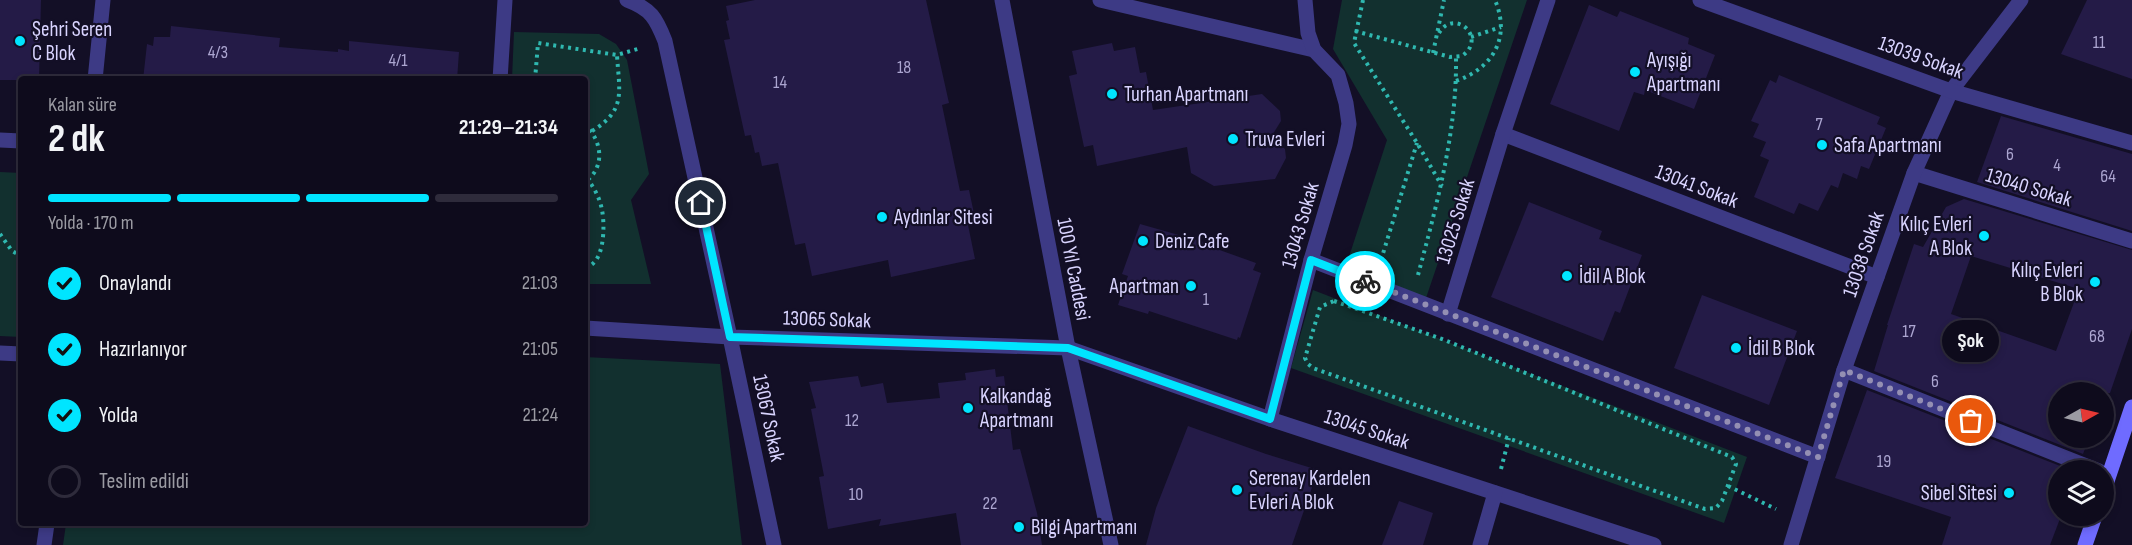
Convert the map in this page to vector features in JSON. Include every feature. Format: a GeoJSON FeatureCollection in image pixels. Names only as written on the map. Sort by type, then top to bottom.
{"type":"FeatureCollection","features":[{"type":"Feature","properties":{"kind":"main road"},"geometry":{"type":"LineString","coordinates":[[2110,460],[2132,407]]}},
{"type":"Feature","properties":{"kind":"main road"},"geometry":{"type":"LineString","coordinates":[[2085,545],[2092,526]]}},
{"type":"Feature","properties":{"kind":"street"},"geometry":{"type":"LineString","coordinates":[[94,76],[104,0]]}},
{"type":"Feature","properties":{"kind":"street"},"geometry":{"type":"LineString","coordinates":[[500,76],[505,0]]}},
{"type":"Feature","properties":{"kind":"street","name":"13067 Sokak"},"geometry":{"type":"LineString","coordinates":[[627,0],[643,6],[657,20],[665,41],[774,545]]}},
{"type":"Feature","properties":{"kind":"street","name":"100 Yıl Caddesi"},"geometry":{"type":"LineString","coordinates":[[1002,0],[1068,348],[1111,545]]}},
{"type":"Feature","properties":{"kind":"street"},"geometry":{"type":"LineString","coordinates":[[1100,0],[1314,50]]}},
{"type":"Feature","properties":{"kind":"street"},"geometry":{"type":"LineString","coordinates":[[1305,0],[1308,33],[1314,50]]}},
{"type":"Feature","properties":{"kind":"street","name":"13025 Sokak"},"geometry":{"type":"LineString","coordinates":[[1448,314],[1503,134],[1548,0]]}},
{"type":"Feature","properties":{"kind":"street","name":"13039 Sokak"},"geometry":{"type":"LineString","coordinates":[[1700,0],[1951,91],[2132,143]]}},
{"type":"Feature","properties":{"kind":"street","name":"13038 Sokak"},"geometry":{"type":"LineString","coordinates":[[1791,545],[1844,370],[1914,172],[1951,91],[2021,0]]}},
{"type":"Feature","properties":{"kind":"street","name":"13043 Sokak"},"geometry":{"type":"LineString","coordinates":[[1270,419],[1349,124],[1338,75],[1314,50]]}},
{"type":"Feature","properties":{"kind":"street","name":"13041 Sokak"},"geometry":{"type":"LineString","coordinates":[[1503,134],[1877,278]]}},
{"type":"Feature","properties":{"kind":"street"},"geometry":{"type":"LineString","coordinates":[[0,140],[18,141]]}},
{"type":"Feature","properties":{"kind":"street","name":"13040 Sokak"},"geometry":{"type":"LineString","coordinates":[[1914,172],[2132,241]]}},
{"type":"Feature","properties":{"kind":"street"},"geometry":{"type":"LineString","coordinates":[[1311,260],[1818,457]]}},
{"type":"Feature","properties":{"kind":"street","name":"13065 Sokak"},"geometry":{"type":"LineString","coordinates":[[588,328],[730,337],[1068,348]]}},
{"type":"Feature","properties":{"kind":"street","name":"13045 Sokak"},"geometry":{"type":"LineString","coordinates":[[1068,348],[1270,419],[1654,545]]}},
{"type":"Feature","properties":{"kind":"street"},"geometry":{"type":"LineString","coordinates":[[0,353],[18,354]]}},
{"type":"Feature","properties":{"kind":"street"},"geometry":{"type":"LineString","coordinates":[[1844,370],[2071,460]]}},
{"type":"Feature","properties":{"kind":"street"},"geometry":{"type":"LineString","coordinates":[[1480,545],[1495,493]]}},
{"type":"Feature","properties":{"kind":"street"},"geometry":{"type":"LineString","coordinates":[[44,545],[47,526]]}},
{"type":"Feature","properties":{"kind":"path"},"geometry":{"type":"LineString","coordinates":[[1363,0],[1354,43],[1442,186]]}},
{"type":"Feature","properties":{"kind":"path"},"geometry":{"type":"LineString","coordinates":[[1433,53],[1444,0]]}},
{"type":"Feature","properties":{"kind":"path"},"geometry":{"type":"LineString","coordinates":[[1456,81],[1471,76],[1483,68],[1499,43],[1500,11],[1495,0]]}},
{"type":"Feature","properties":{"kind":"path"},"geometry":{"type":"LineString","coordinates":[[1355,31],[1456,58],[1467,53],[1470,48],[1471,37],[1466,27],[1455,23],[1445,26],[1438,35]]}},
{"type":"Feature","properties":{"kind":"path"},"geometry":{"type":"LineString","coordinates":[[1471,37],[1501,27]]}},
{"type":"Feature","properties":{"kind":"path"},"geometry":{"type":"LineString","coordinates":[[535,76],[537,43],[617,55],[665,41]]}},
{"type":"Feature","properties":{"kind":"path"},"geometry":{"type":"LineString","coordinates":[[592,131],[610,118],[618,105],[620,92],[617,55]]}},
{"type":"Feature","properties":{"kind":"path"},"geometry":{"type":"LineString","coordinates":[[1412,299],[1442,186],[1456,81],[1456,58]]}},
{"type":"Feature","properties":{"kind":"path"},"geometry":{"type":"LineString","coordinates":[[588,127],[596,137],[600,153],[597,167],[588,180]]}},
{"type":"Feature","properties":{"kind":"path"},"geometry":{"type":"LineString","coordinates":[[1374,285],[1417,142]]}},
{"type":"Feature","properties":{"kind":"path"},"geometry":{"type":"LineString","coordinates":[[588,182],[599,199],[602,211],[601,250],[598,260],[588,266]]}},
{"type":"Feature","properties":{"kind":"path"},"geometry":{"type":"LineString","coordinates":[[0,234],[7,245],[18,254]]}},
{"type":"Feature","properties":{"kind":"path"},"geometry":{"type":"LineString","coordinates":[[1334,301],[1442,339],[1732,457],[1736,464],[1728,486],[1722,501],[1716,508],[1705,509],[1313,368],[1305,358],[1320,307],[1334,301]]}},
{"type":"Feature","properties":{"kind":"path"},"geometry":{"type":"LineString","coordinates":[[1728,486],[1798,519]]}},
{"type":"Feature","properties":{"kind":"green space"},"geometry":{"type":"Polygon","coordinates":[[[1342,0],[1527,0],[1425,301],[1346,266],[1387,140],[1333,49],[1342,0]]]}},
{"type":"Feature","properties":{"kind":"green space"},"geometry":{"type":"Polygon","coordinates":[[[514,32],[599,34],[616,44],[627,60],[649,174],[631,200],[651,284],[588,284],[588,76],[512,76],[514,32]]]}},
{"type":"Feature","properties":{"kind":"green space"},"geometry":{"type":"Polygon","coordinates":[[[0,172],[18,173],[18,337],[0,336],[0,172]]]}},
{"type":"Feature","properties":{"kind":"green space"},"geometry":{"type":"Polygon","coordinates":[[[1313,290],[1747,457],[1724,523],[1291,368],[1313,290]]]}},
{"type":"Feature","properties":{"kind":"green space"},"geometry":{"type":"Polygon","coordinates":[[[588,357],[720,364],[742,545],[63,545],[66,526],[588,526],[588,357]]]}},
{"type":"Feature","properties":{"kind":"building","name":"Şehri Seren C Blok"},"geometry":{"type":"Polygon","coordinates":[[[0,0],[41,0],[39,76],[18,76],[18,80],[0,80],[0,0]]]}},
{"type":"Feature","properties":{"kind":"building"},"geometry":{"type":"Polygon","coordinates":[[[755,0],[926,0],[949,103],[942,105],[960,191],[969,190],[976,223],[968,225],[975,259],[891,277],[888,260],[812,276],[805,243],[795,245],[778,163],[762,166],[759,152],[755,153],[751,135],[745,136],[724,40],[730,39],[726,21],[729,20],[726,6],[755,0]]]}},
{"type":"Feature","properties":{"kind":"building"},"geometry":{"type":"Polygon","coordinates":[[[2087,0],[2132,0],[2132,79],[2061,54],[2087,0]]]}},
{"type":"Feature","properties":{"kind":"building","name":"Ayışığı Apartmanı"},"geometry":{"type":"Polygon","coordinates":[[[1589,5],[1617,17],[1620,11],[1689,38],[1688,44],[1715,55],[1694,109],[1645,90],[1644,95],[1634,92],[1619,131],[1550,104],[1589,5]]]}},
{"type":"Feature","properties":{"kind":"building"},"geometry":{"type":"Polygon","coordinates":[[[171,26],[280,38],[279,47],[338,52],[338,49],[349,51],[349,41],[459,52],[457,76],[143,76],[147,44],[153,46],[154,37],[170,37],[171,26]]]}},
{"type":"Feature","properties":{"kind":"building"},"geometry":{"type":"Polygon","coordinates":[[[1112,43],[1114,51],[1135,47],[1140,73],[1146,72],[1153,110],[1262,94],[1280,111],[1281,121],[1271,137],[1285,149],[1286,158],[1275,179],[1214,186],[1191,173],[1187,147],[1097,166],[1093,145],[1084,147],[1069,76],[1077,74],[1072,51],[1112,43]]]}},
{"type":"Feature","properties":{"kind":"building","name":"Safa Apartmanı"},"geometry":{"type":"Polygon","coordinates":[[[1779,75],[1880,117],[1877,124],[1886,128],[1869,169],[1861,166],[1857,179],[1843,173],[1838,188],[1831,185],[1818,211],[1799,203],[1794,214],[1754,197],[1769,160],[1760,156],[1766,142],[1753,137],[1759,124],[1751,121],[1770,80],[1776,83],[1779,75]]]}},
{"type":"Feature","properties":{"kind":"building"},"geometry":{"type":"Polygon","coordinates":[[[2001,116],[2132,154],[2132,231],[1977,182],[2001,116]]]}},
{"type":"Feature","properties":{"kind":"building"},"geometry":{"type":"Polygon","coordinates":[[[1964,199],[2132,250],[2132,329],[2114,382],[2048,382],[2048,440],[1874,371],[1914,244],[1923,247],[1946,207],[1964,199]],[[1971,256],[1951,314],[2056,351],[2079,289],[1971,256]]]}},
{"type":"Feature","properties":{"kind":"building","name":"İdil A Blok"},"geometry":{"type":"Polygon","coordinates":[[[1529,202],[1602,231],[1599,239],[1642,255],[1620,313],[1615,311],[1603,341],[1491,297],[1529,202]]]}},
{"type":"Feature","properties":{"kind":"building","name":"Apartman"},"geometry":{"type":"Polygon","coordinates":[[[1140,224],[1214,245],[1214,248],[1256,263],[1253,270],[1261,273],[1240,338],[1238,337],[1237,340],[1149,311],[1148,314],[1118,305],[1128,276],[1122,274],[1140,224]]]}},
{"type":"Feature","properties":{"kind":"building","name":"İdil B Blok"},"geometry":{"type":"Polygon","coordinates":[[[1702,295],[1797,331],[1769,405],[1674,368],[1702,295]]]}},
{"type":"Feature","properties":{"kind":"building"},"geometry":{"type":"Polygon","coordinates":[[[995,369],[996,377],[1004,376],[1013,450],[1020,449],[1037,513],[1042,545],[961,545],[956,513],[879,526],[881,519],[828,529],[819,477],[824,476],[811,409],[816,408],[809,382],[858,376],[861,387],[883,383],[887,403],[940,398],[938,383],[966,380],[965,373],[995,369]]]}},
{"type":"Feature","properties":{"kind":"building"},"geometry":{"type":"Polygon","coordinates":[[[1867,390],[2048,461],[2048,526],[2057,526],[2050,545],[1942,545],[1951,517],[1835,478],[1867,390]]]}},
{"type":"Feature","properties":{"kind":"building","name":"Serenay Kardelen Evleri A Blok"},"geometry":{"type":"Polygon","coordinates":[[[1188,426],[1318,470],[1292,545],[1146,545],[1156,508],[1188,426]]]}},
{"type":"Feature","properties":{"kind":"building"},"geometry":{"type":"Polygon","coordinates":[[[2068,448],[2085,448],[2083,454],[2068,448]]]}},
{"type":"Feature","properties":{"kind":"building"},"geometry":{"type":"Polygon","coordinates":[[[1399,501],[1433,513],[1423,545],[1382,545],[1399,501]]]}},
{"type":"Feature","properties":{"kind":"way so far"},"geometry":{"type":"LineString","coordinates":[[1365,281],[1818,457],[1844,370],[1971,421]]}},
{"type":"Feature","properties":{"kind":"place","name":"Şehri Seren C Blok"},"geometry":{"type":"Point","coordinates":[20,41]}},
{"type":"Feature","properties":{"kind":"place","name":"Ayışığı Apartmanı"},"geometry":{"type":"Point","coordinates":[1635,72]}},
{"type":"Feature","properties":{"kind":"place","name":"Turhan Apartmanı"},"geometry":{"type":"Point","coordinates":[1112,94]}},
{"type":"Feature","properties":{"kind":"place","name":"Truva Evleri"},"geometry":{"type":"Point","coordinates":[1233,139]}},
{"type":"Feature","properties":{"kind":"place","name":"Safa Apartmanı"},"geometry":{"type":"Point","coordinates":[1822,145]}},
{"type":"Feature","properties":{"kind":"place","name":"Aydınlar Sitesi"},"geometry":{"type":"Point","coordinates":[882,217]}},
{"type":"Feature","properties":{"kind":"place","name":"Kılıç Evleri A Blok"},"geometry":{"type":"Point","coordinates":[1984,236]}},
{"type":"Feature","properties":{"kind":"place","name":"Deniz Cafe"},"geometry":{"type":"Point","coordinates":[1143,241]}},
{"type":"Feature","properties":{"kind":"place","name":"İdil A Blok"},"geometry":{"type":"Point","coordinates":[1567,276]}},
{"type":"Feature","properties":{"kind":"place","name":"Kılıç Evleri B Blok"},"geometry":{"type":"Point","coordinates":[2095,282]}},
{"type":"Feature","properties":{"kind":"place","name":"Apartman"},"geometry":{"type":"Point","coordinates":[1191,286]}},
{"type":"Feature","properties":{"kind":"place","name":"İdil B Blok"},"geometry":{"type":"Point","coordinates":[1736,348]}},
{"type":"Feature","properties":{"kind":"place","name":"Kalkandağ Apartmanı"},"geometry":{"type":"Point","coordinates":[968,408]}},
{"type":"Feature","properties":{"kind":"place","name":"Şok"},"geometry":{"type":"Point","coordinates":[1971,421]}},
{"type":"Feature","properties":{"kind":"place","name":"Serenay Kardelen Evleri A Blok"},"geometry":{"type":"Point","coordinates":[1237,490]}},
{"type":"Feature","properties":{"kind":"place","name":"Sibel Sitesi"},"geometry":{"type":"Point","coordinates":[2009,493]}},
{"type":"Feature","properties":{"kind":"place","name":"Bilgi Apartmanı"},"geometry":{"type":"Point","coordinates":[1019,527]}},
{"type":"Feature","properties":{"kind":"route"},"geometry":{"type":"LineString","coordinates":[[701,203],[730,337],[1068,348],[1270,419],[1311,260],[1365,281]]}}]}
